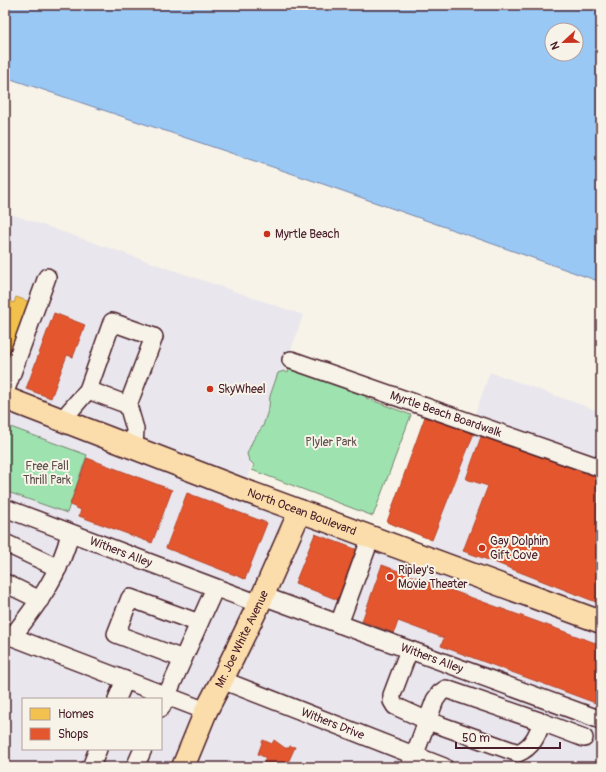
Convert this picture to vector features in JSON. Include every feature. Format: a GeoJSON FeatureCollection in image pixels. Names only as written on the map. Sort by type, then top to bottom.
{"type":"FeatureCollection","features":[{"type":"Feature","properties":{"kind":"main road","name":"North Ocean Boulevard"},"geometry":{"type":"LineString","coordinates":[[5,398],[300,511],[601,622]]}},
{"type":"Feature","properties":{"kind":"main road","name":"Mr. Joe White Avenue"},"geometry":{"type":"LineString","coordinates":[[183,767],[206,711],[261,600],[300,511]]}},
{"type":"Feature","properties":{"kind":"street"},"geometry":{"type":"LineString","coordinates":[[5,392],[10,361],[48,277]]}},
{"type":"Feature","properties":{"kind":"street"},"geometry":{"type":"LineString","coordinates":[[62,420],[88,390],[112,322],[154,337],[128,405],[135,429],[134,448]]}},
{"type":"Feature","properties":{"kind":"street","name":"Myrtle Beach Boardwalk"},"geometry":{"type":"LineString","coordinates":[[292,360],[601,468]]}},
{"type":"Feature","properties":{"kind":"street"},"geometry":{"type":"LineString","coordinates":[[88,390],[128,405]]}},
{"type":"Feature","properties":{"kind":"street","name":"Withers Alley"},"geometry":{"type":"LineString","coordinates":[[6,511],[70,533],[215,588],[261,600],[339,624],[601,720]]}},
{"type":"Feature","properties":{"kind":"street"},"geometry":{"type":"LineString","coordinates":[[70,533],[58,568],[40,600],[9,635],[125,680],[157,698]]}},
{"type":"Feature","properties":{"kind":"street"},"geometry":{"type":"LineString","coordinates":[[339,624],[371,537]]}},
{"type":"Feature","properties":{"kind":"street"},"geometry":{"type":"LineString","coordinates":[[5,543],[58,568]]}},
{"type":"Feature","properties":{"kind":"street"},"geometry":{"type":"LineString","coordinates":[[5,583],[40,600]]}},
{"type":"Feature","properties":{"kind":"street"},"geometry":{"type":"LineString","coordinates":[[206,711],[164,702],[215,588]]}},
{"type":"Feature","properties":{"kind":"street"},"geometry":{"type":"LineString","coordinates":[[183,659],[116,634],[130,598],[199,623]]}},
{"type":"Feature","properties":{"kind":"street"},"geometry":{"type":"LineString","coordinates":[[409,650],[392,695],[392,701],[395,706],[428,721],[518,753],[525,750],[532,744],[537,736],[542,722]]}},
{"type":"Feature","properties":{"kind":"street"},"geometry":{"type":"LineString","coordinates":[[117,698],[125,680]]}},
{"type":"Feature","properties":{"kind":"street","name":"Withers Drive"},"geometry":{"type":"LineString","coordinates":[[222,680],[412,762],[444,767]]}},
{"type":"Feature","properties":{"kind":"street"},"geometry":{"type":"LineString","coordinates":[[412,762],[435,700],[440,693],[446,689],[584,738]]}},
{"type":"Feature","properties":{"kind":"street"},"geometry":{"type":"LineString","coordinates":[[91,767],[98,750]]}},
{"type":"Feature","properties":{"kind":"street"},"geometry":{"type":"LineString","coordinates":[[135,767],[143,750]]}},
{"type":"Feature","properties":{"kind":"shaded area"},"geometry":{"type":"Polygon","coordinates":[[[5,212],[303,315],[243,490],[425,556],[490,372],[601,412],[601,767],[5,767],[5,212]]]}},
{"type":"Feature","properties":{"kind":"green space","name":"Plyler Park"},"geometry":{"type":"Polygon","coordinates":[[[289,369],[367,396],[366,398],[411,415],[373,516],[252,470],[254,465],[249,460],[247,454],[253,440],[263,426],[269,407],[270,396],[278,373],[284,371],[288,373],[289,369]]]}},
{"type":"Feature","properties":{"kind":"green space","name":"Free Fall Thrill Park"},"geometry":{"type":"Polygon","coordinates":[[[5,425],[87,455],[67,513],[5,491],[5,425]]]}},
{"type":"Feature","properties":{"kind":"water"},"geometry":{"type":"Polygon","coordinates":[[[5,5],[601,5],[601,282],[323,184],[5,77],[5,5]]]}},
{"type":"Feature","properties":{"kind":"building: Homes"},"geometry":{"type":"Polygon","coordinates":[[[16,297],[33,303],[13,359],[5,356],[5,299],[14,303],[16,297]]]}},
{"type":"Feature","properties":{"kind":"building: Shops"},"geometry":{"type":"Polygon","coordinates":[[[54,313],[85,325],[73,357],[67,355],[51,398],[26,389],[54,313]]]}},
{"type":"Feature","properties":{"kind":"building: Shops"},"geometry":{"type":"Polygon","coordinates":[[[426,414],[474,433],[432,540],[387,522],[426,414]]]}},
{"type":"Feature","properties":{"kind":"building: Shops"},"geometry":{"type":"Polygon","coordinates":[[[482,434],[601,479],[601,604],[463,551],[488,486],[466,479],[482,434]]]}},
{"type":"Feature","properties":{"kind":"building: Shops"},"geometry":{"type":"Polygon","coordinates":[[[87,458],[172,490],[152,543],[79,516],[81,510],[70,505],[87,458]]]}},
{"type":"Feature","properties":{"kind":"building: Shops"},"geometry":{"type":"Polygon","coordinates":[[[187,493],[267,523],[245,579],[166,548],[187,493]]]}},
{"type":"Feature","properties":{"kind":"building: Shops"},"geometry":{"type":"Polygon","coordinates":[[[315,534],[358,550],[338,600],[295,583],[315,534]]]}},
{"type":"Feature","properties":{"kind":"building: Shops"},"geometry":{"type":"Polygon","coordinates":[[[382,565],[601,645],[601,705],[441,646],[444,638],[398,621],[394,633],[362,621],[382,565]]]}},
{"type":"Feature","properties":{"kind":"building: Shops"},"geometry":{"type":"Polygon","coordinates":[[[263,740],[272,744],[274,740],[285,748],[289,748],[290,746],[295,747],[286,767],[262,767],[266,758],[258,754],[263,740]]]}},
{"type":"Feature","properties":{"kind":"place","name":"Myrtle Beach"},"geometry":{"type":"Point","coordinates":[267,234]}},
{"type":"Feature","properties":{"kind":"place","name":"SkyWheel"},"geometry":{"type":"Point","coordinates":[210,389]}},
{"type":"Feature","properties":{"kind":"place","name":"Gay Dolphin Gift Cove"},"geometry":{"type":"Point","coordinates":[482,548]}},
{"type":"Feature","properties":{"kind":"place","name":"Ripley's Movie Theater"},"geometry":{"type":"Point","coordinates":[390,577]}}]}
